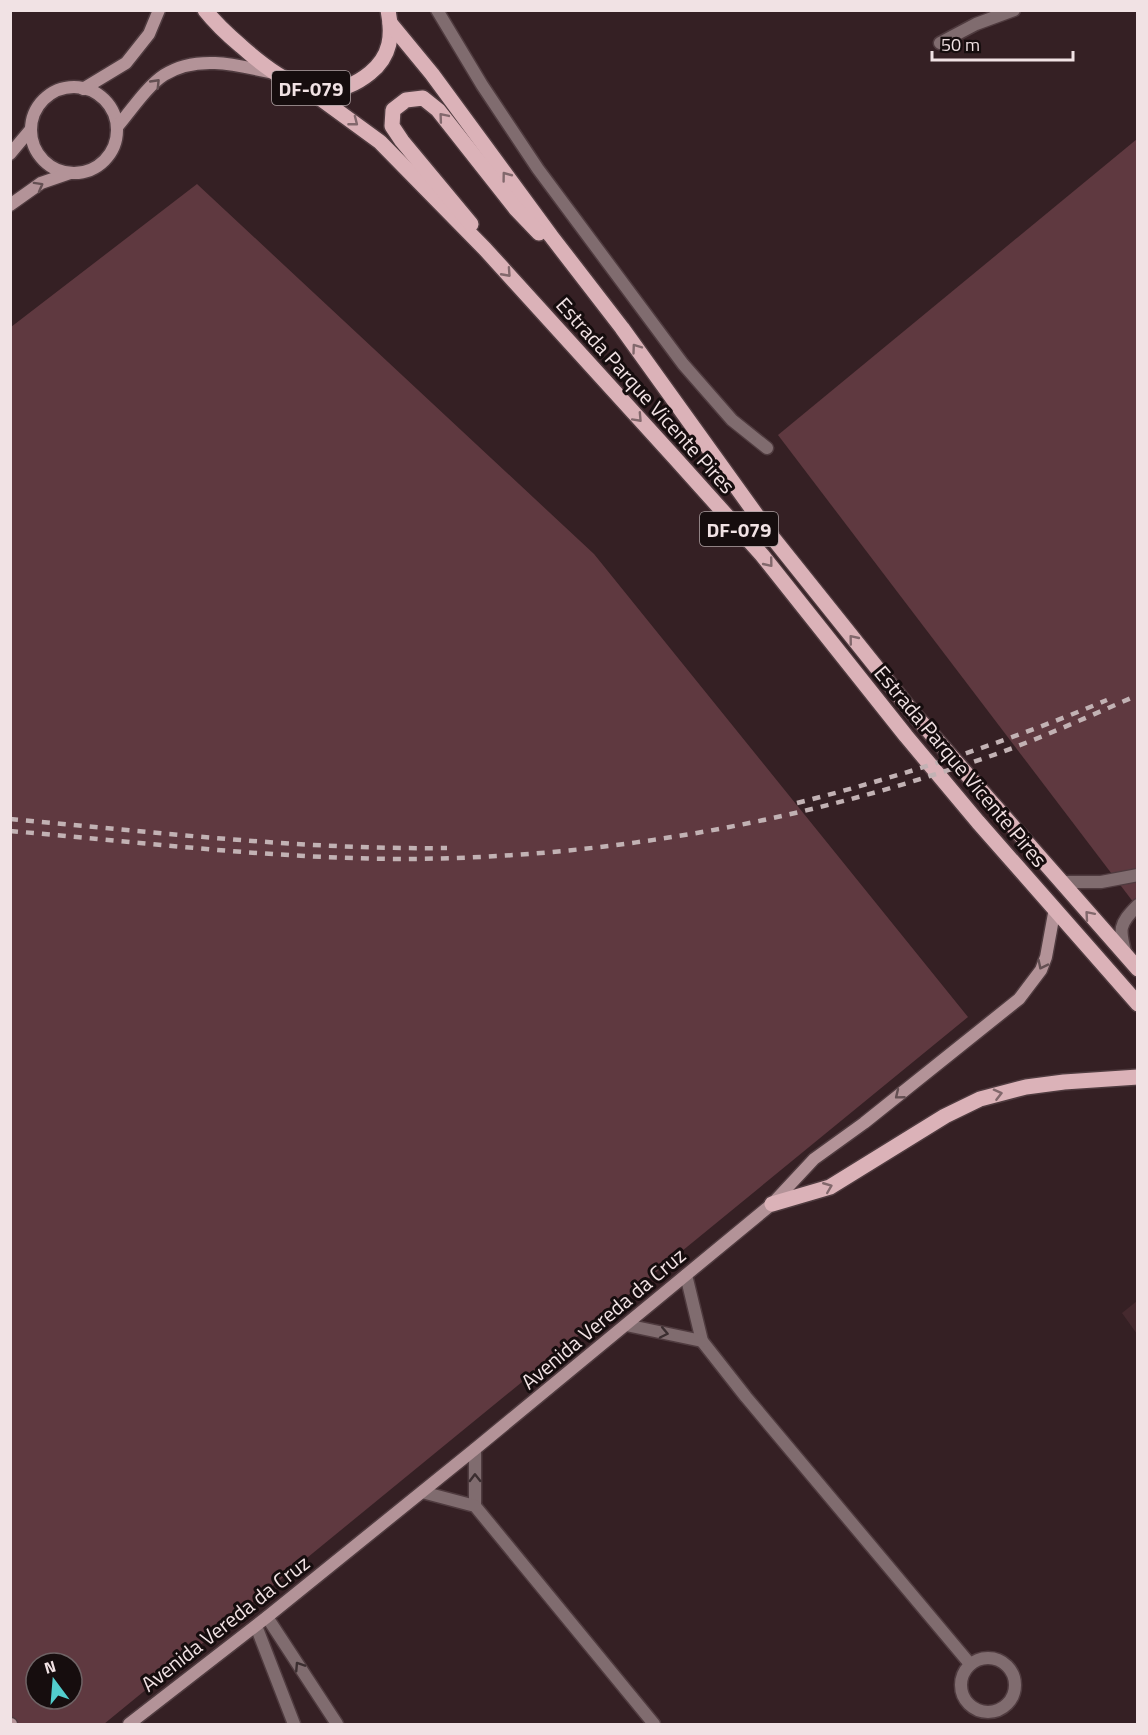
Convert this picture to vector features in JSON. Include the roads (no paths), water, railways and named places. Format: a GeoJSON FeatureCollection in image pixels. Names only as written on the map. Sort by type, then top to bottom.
{"type":"FeatureCollection","features":[{"type":"Feature","properties":{"kind":"main road","name":"DF-079"},"geometry":{"type":"LineString","coordinates":[[205,10],[214,22],[273,74],[306,88],[326,91],[345,88],[362,80],[377,67],[388,51],[389,17]]}},
{"type":"Feature","properties":{"kind":"main road","name":"Estrada Parque Vicente Pires"},"geometry":{"type":"LineString","coordinates":[[389,17],[622,328],[780,548],[913,713],[1132,964]]}},
{"type":"Feature","properties":{"kind":"main road","name":"Estrada Parque Vicente Pires"},"geometry":{"type":"LineString","coordinates":[[306,88],[380,142],[485,249],[762,555],[906,736],[1137,1004]]}},
{"type":"Feature","properties":{"kind":"main road"},"geometry":{"type":"LineString","coordinates":[[485,249],[472,225],[455,202],[414,158],[392,126],[393,110],[406,100],[423,98],[438,110],[516,209],[534,229],[551,236]]}},
{"type":"Feature","properties":{"kind":"main road"},"geometry":{"type":"LineString","coordinates":[[772,1204],[830,1187],[945,1116],[980,1098],[1026,1087],[1137,1077]]}},
{"type":"Feature","properties":{"kind":"street"},"geometry":{"type":"LineString","coordinates":[[83,89],[126,63],[149,34],[159,10]]}},
{"type":"Feature","properties":{"kind":"street"},"geometry":{"type":"LineString","coordinates":[[437,10],[482,85],[538,169],[683,364],[732,420],[767,448]]}},
{"type":"Feature","properties":{"kind":"street"},"geometry":{"type":"LineString","coordinates":[[976,24],[978,10]]}},
{"type":"Feature","properties":{"kind":"street"},"geometry":{"type":"LineString","coordinates":[[940,43],[976,24],[1014,10]]}},
{"type":"Feature","properties":{"kind":"street"},"geometry":{"type":"LineString","coordinates":[[117,127],[164,75],[177,69],[196,64],[227,62],[273,74]]}},
{"type":"Feature","properties":{"kind":"street"},"geometry":{"type":"LineString","coordinates":[[10,205],[41,183],[70,173],[83,173],[95,168],[105,161],[112,151],[117,139],[117,127],[114,113],[107,102],[96,93],[71,88],[58,91],[39,106],[33,117],[31,129],[36,150],[50,166],[70,173]]}},
{"type":"Feature","properties":{"kind":"street"},"geometry":{"type":"LineString","coordinates":[[10,154],[31,129]]}},
{"type":"Feature","properties":{"kind":"street"},"geometry":{"type":"LineString","coordinates":[[1061,882],[1101,882],[1137,875]]}},
{"type":"Feature","properties":{"kind":"street"},"geometry":{"type":"LineString","coordinates":[[1132,964],[1121,934],[1121,926],[1137,905]]}},
{"type":"Feature","properties":{"kind":"street","name":"Avenida Vereda da Cruz"},"geometry":{"type":"LineString","coordinates":[[129,1725],[422,1492],[772,1204],[814,1159],[864,1123],[1019,999],[1041,970],[1046,957],[1055,908]]}},
{"type":"Feature","properties":{"kind":"street"},"geometry":{"type":"LineString","coordinates":[[686,1275],[702,1341],[746,1397],[970,1664]]}},
{"type":"Feature","properties":{"kind":"street"},"geometry":{"type":"LineString","coordinates":[[626,1324],[702,1341]]}},
{"type":"Feature","properties":{"kind":"street"},"geometry":{"type":"LineString","coordinates":[[475,1449],[476,1506]]}},
{"type":"Feature","properties":{"kind":"street"},"geometry":{"type":"LineString","coordinates":[[422,1492],[476,1506],[654,1725]]}},
{"type":"Feature","properties":{"kind":"street"},"geometry":{"type":"LineString","coordinates":[[267,1617],[337,1725]]}},
{"type":"Feature","properties":{"kind":"street"},"geometry":{"type":"LineString","coordinates":[[256,1626],[294,1725]]}},
{"type":"Feature","properties":{"kind":"street"},"geometry":{"type":"LineString","coordinates":[[994,1659],[1009,1668],[1015,1683],[1009,1710],[981,1711],[967,1702],[962,1695],[961,1678],[970,1664],[978,1660],[994,1659]]}},
{"type":"Feature","properties":{"kind":"street"},"geometry":{"type":"LineString","coordinates":[[117,1725],[136,1712],[152,1705]]}},
{"type":"Feature","properties":{"kind":"railway"},"geometry":{"type":"LineString","coordinates":[[10,831],[204,849],[349,858],[465,858],[601,847],[736,826],[868,794],[999,753],[1138,695]]}},
{"type":"Feature","properties":{"kind":"railway"},"geometry":{"type":"LineString","coordinates":[[797,803],[954,757],[1107,700]]}},
{"type":"Feature","properties":{"kind":"railway"},"geometry":{"type":"LineString","coordinates":[[10,819],[284,843],[447,848]]}}]}
